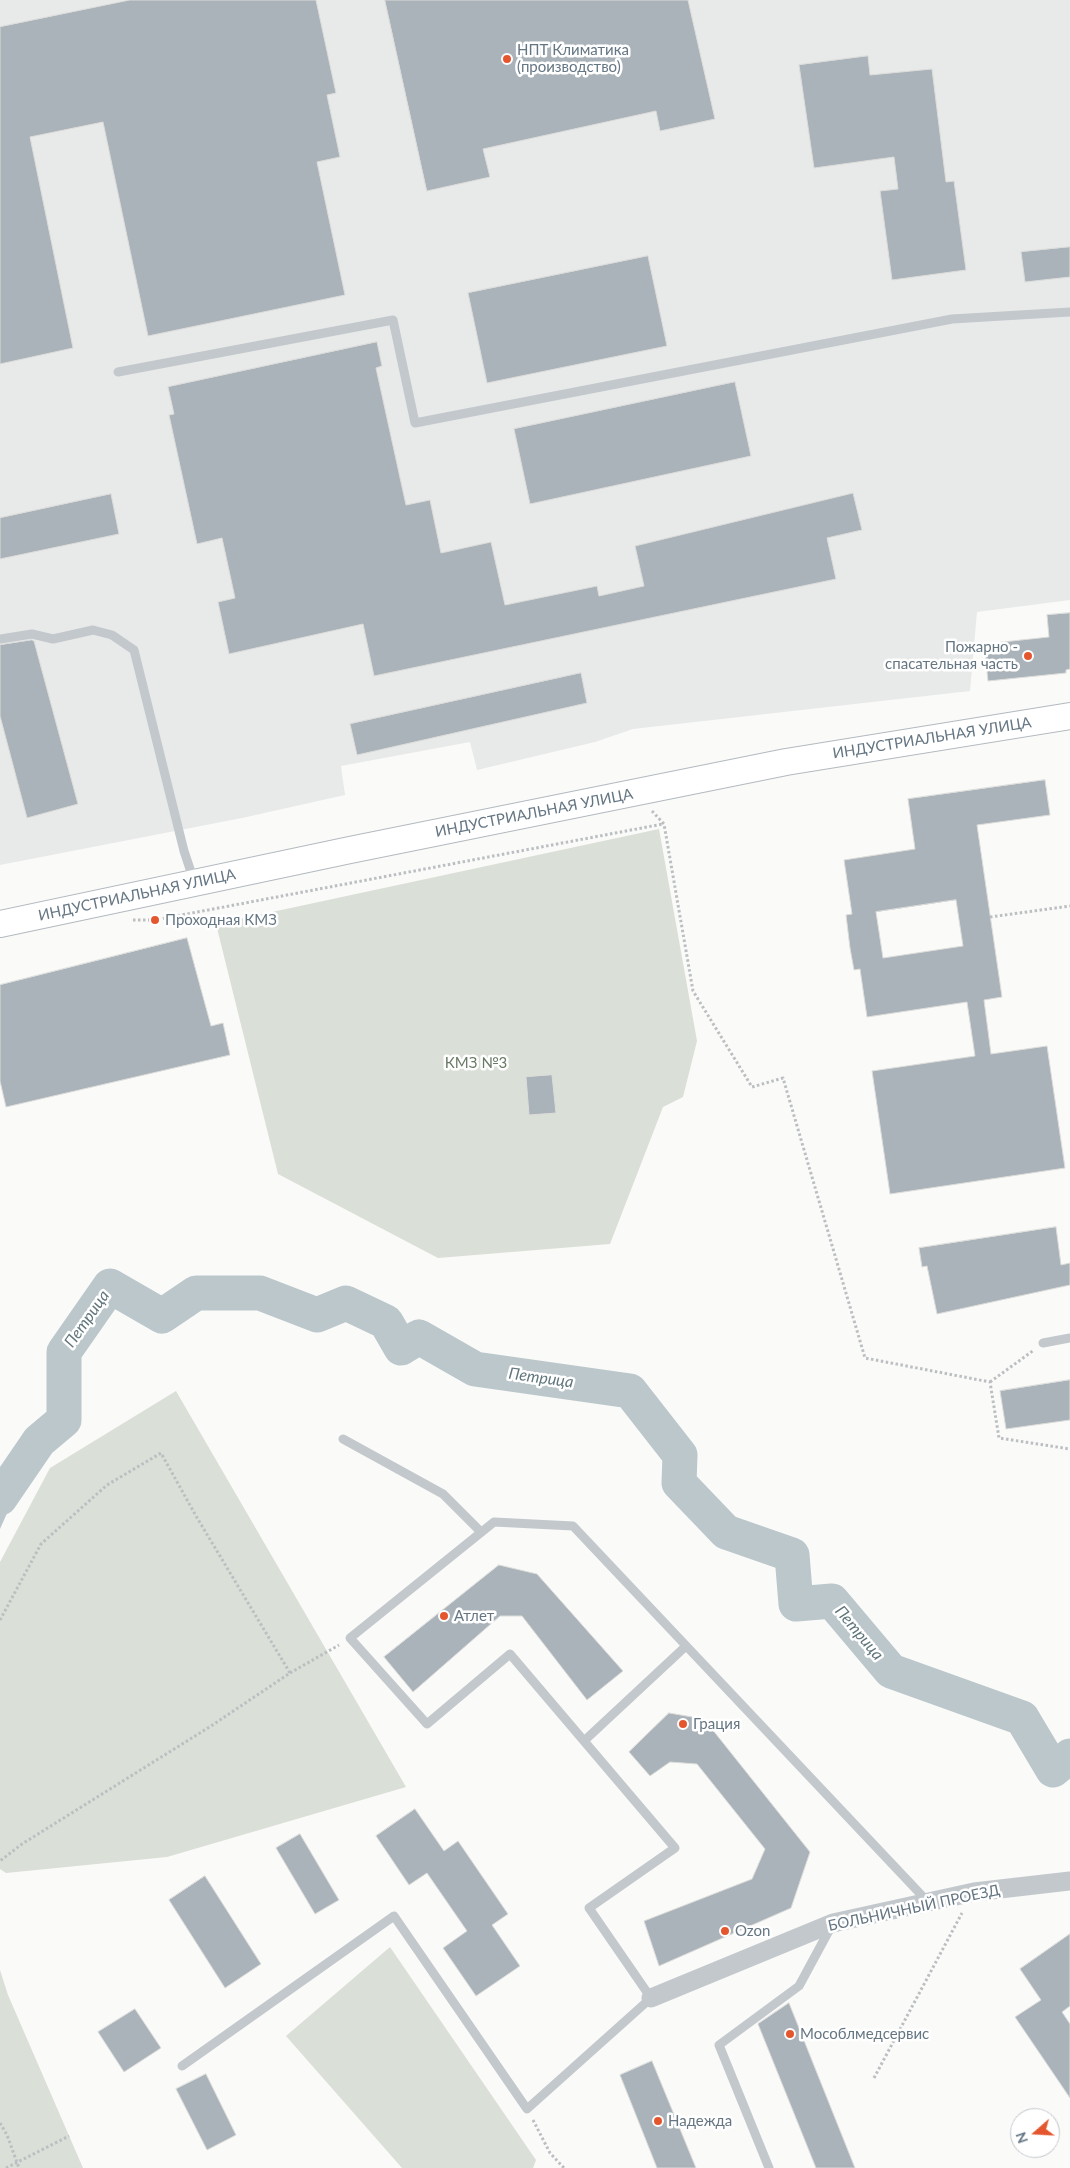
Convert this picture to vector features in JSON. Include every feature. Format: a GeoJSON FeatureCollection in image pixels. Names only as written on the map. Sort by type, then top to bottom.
{"type":"FeatureCollection","features":[{"type":"Feature","properties":{"kind":"main road","name":"ИНДУСТРИАЛЬНАЯ УЛИЦА"},"geometry":{"type":"LineString","coordinates":[[0,924],[194,882],[786,762],[1070,716]]}},
{"type":"Feature","properties":{"kind":"street","name":"БОЛЬНИЧНЫЙ ПРОЕЗД"},"geometry":{"type":"LineString","coordinates":[[651,1998],[834,1923],[974,1892],[1070,1881]]}},
{"type":"Feature","properties":{"kind":"lane"},"geometry":{"type":"LineString","coordinates":[[118,372],[392,320],[415,424],[952,319],[1070,312]]}},
{"type":"Feature","properties":{"kind":"lane"},"geometry":{"type":"LineString","coordinates":[[0,639],[32,634],[53,639],[93,630],[112,635],[134,650],[184,851],[194,882]]}},
{"type":"Feature","properties":{"kind":"lane"},"geometry":{"type":"LineString","coordinates":[[1043,1343],[1070,1338]]}},
{"type":"Feature","properties":{"kind":"lane"},"geometry":{"type":"LineString","coordinates":[[343,1440],[443,1494],[481,1532]]}},
{"type":"Feature","properties":{"kind":"lane"},"geometry":{"type":"LineString","coordinates":[[182,2066],[394,1916],[527,2108],[651,1998],[589,1908],[675,1848],[510,1654],[427,1724],[350,1638],[494,1522],[573,1526],[928,1902]]}},
{"type":"Feature","properties":{"kind":"lane"},"geometry":{"type":"LineString","coordinates":[[584,1741],[686,1646]]}},
{"type":"Feature","properties":{"kind":"lane"},"geometry":{"type":"LineString","coordinates":[[769,2168],[719,2045],[799,1986],[834,1923]]}},
{"type":"Feature","properties":{"kind":"path"},"geometry":{"type":"LineString","coordinates":[[648,807],[664,824],[693,991],[752,1087],[783,1078],[865,1358],[990,1382],[1043,1343]]}},
{"type":"Feature","properties":{"kind":"path"},"geometry":{"type":"LineString","coordinates":[[127,920],[155,920],[664,824]]}},
{"type":"Feature","properties":{"kind":"path"},"geometry":{"type":"LineString","coordinates":[[990,917],[1070,906]]}},
{"type":"Feature","properties":{"kind":"path"},"geometry":{"type":"LineString","coordinates":[[990,1382],[999,1438],[1070,1449]]}},
{"type":"Feature","properties":{"kind":"path"},"geometry":{"type":"LineString","coordinates":[[0,1620],[41,1544],[107,1485],[161,1452],[196,1516],[290,1673]]}},
{"type":"Feature","properties":{"kind":"path"},"geometry":{"type":"LineString","coordinates":[[0,1861],[22,1844],[211,1726],[290,1673],[350,1638]]}},
{"type":"Feature","properties":{"kind":"path"},"geometry":{"type":"LineString","coordinates":[[874,2078],[974,1892]]}},
{"type":"Feature","properties":{"kind":"path"},"geometry":{"type":"LineString","coordinates":[[527,2108],[550,2152],[564,2168]]}},
{"type":"Feature","properties":{"kind":"path"},"geometry":{"type":"LineString","coordinates":[[0,2123],[7,2135],[19,2168]]}},
{"type":"Feature","properties":{"kind":"path"},"geometry":{"type":"LineString","coordinates":[[6,2168],[69,2136]]}},
{"type":"Feature","properties":{"kind":"shaded area"},"geometry":{"type":"Polygon","coordinates":[[[0,0],[1070,0],[1070,600],[977,612],[970,691],[633,729],[595,742],[477,770],[470,742],[341,766],[345,795],[242,818],[0,865],[0,0]]]}},
{"type":"Feature","properties":{"kind":"shaded area"},"geometry":{"type":"Polygon","coordinates":[[[39,1441],[0,1529],[0,1477],[39,1441]]]}},
{"type":"Feature","properties":{"kind":"green space","name":"КМЗ №3"},"geometry":{"type":"Polygon","coordinates":[[[659,829],[697,1041],[683,1097],[663,1107],[610,1244],[438,1258],[278,1174],[216,924],[659,829]]]}},
{"type":"Feature","properties":{"kind":"green space"},"geometry":{"type":"Polygon","coordinates":[[[176,1391],[406,1787],[167,1857],[6,1873],[0,1869],[0,1562],[50,1468],[176,1391]]]}},
{"type":"Feature","properties":{"kind":"green space"},"geometry":{"type":"Polygon","coordinates":[[[390,1947],[536,2160],[533,2168],[402,2168],[286,2036],[390,1947]]]}},
{"type":"Feature","properties":{"kind":"green space"},"geometry":{"type":"Polygon","coordinates":[[[0,1970],[8,1995],[83,2168],[0,2168],[0,1970]]]}},
{"type":"Feature","properties":{"kind":"building"},"geometry":{"type":"Polygon","coordinates":[[[130,0],[316,0],[336,93],[327,95],[340,157],[317,162],[345,295],[148,336],[103,122],[30,137],[73,348],[0,364],[0,27],[130,0]]]}},
{"type":"Feature","properties":{"kind":"building","name":"НПТ Климатика (производство)"},"geometry":{"type":"Polygon","coordinates":[[[385,0],[688,0],[715,119],[660,131],[656,111],[483,149],[490,177],[427,191],[385,0]]]}},
{"type":"Feature","properties":{"kind":"building"},"geometry":{"type":"Polygon","coordinates":[[[868,56],[870,75],[932,69],[946,182],[954,181],[966,270],[892,280],[880,191],[898,189],[894,157],[814,168],[799,65],[868,56]]]}},
{"type":"Feature","properties":{"kind":"building"},"geometry":{"type":"Polygon","coordinates":[[[1070,247],[1070,277],[1025,282],[1021,252],[1070,247]]]}},
{"type":"Feature","properties":{"kind":"building"},"geometry":{"type":"Polygon","coordinates":[[[648,256],[667,346],[487,383],[468,293],[648,256]]]}},
{"type":"Feature","properties":{"kind":"building"},"geometry":{"type":"Polygon","coordinates":[[[377,342],[382,366],[376,368],[406,505],[430,500],[441,553],[491,542],[505,605],[597,586],[599,596],[644,586],[635,546],[853,493],[862,530],[827,538],[836,579],[374,676],[363,624],[229,654],[218,602],[235,598],[222,538],[197,544],[169,415],[174,414],[168,387],[377,342]]]}},
{"type":"Feature","properties":{"kind":"building"},"geometry":{"type":"Polygon","coordinates":[[[735,382],[751,456],[530,504],[514,429],[735,382]]]}},
{"type":"Feature","properties":{"kind":"building"},"geometry":{"type":"Polygon","coordinates":[[[111,494],[119,534],[0,559],[0,518],[111,494]]]}},
{"type":"Feature","properties":{"kind":"building","name":"Пожарно - спасательная часть"},"geometry":{"type":"Polygon","coordinates":[[[1070,613],[1070,669],[1066,670],[1066,673],[988,681],[984,644],[1049,637],[1047,615],[1070,613]]]}},
{"type":"Feature","properties":{"kind":"building"},"geometry":{"type":"Polygon","coordinates":[[[34,641],[78,804],[27,818],[0,716],[0,645],[34,641]]]}},
{"type":"Feature","properties":{"kind":"building"},"geometry":{"type":"Polygon","coordinates":[[[581,673],[587,703],[357,755],[350,724],[581,673]]]}},
{"type":"Feature","properties":{"kind":"building"},"geometry":{"type":"Polygon","coordinates":[[[1045,780],[1050,815],[977,825],[1002,997],[984,1000],[991,1054],[1047,1046],[1065,1168],[890,1194],[872,1071],[975,1056],[967,1002],[867,1017],[860,969],[854,970],[846,915],[852,914],[844,860],[915,849],[908,799],[1045,780]],[[956,900],[876,912],[883,958],[963,946],[956,900]]]}},
{"type":"Feature","properties":{"kind":"building"},"geometry":{"type":"Polygon","coordinates":[[[187,938],[211,1026],[223,1023],[230,1055],[6,1107],[0,1081],[0,985],[187,938]]]}},
{"type":"Feature","properties":{"kind":"building"},"geometry":{"type":"Polygon","coordinates":[[[552,1075],[556,1113],[529,1115],[526,1077],[552,1075]]]}},
{"type":"Feature","properties":{"kind":"building"},"geometry":{"type":"Polygon","coordinates":[[[1056,1227],[1061,1265],[1070,1263],[1070,1285],[937,1314],[927,1266],[922,1267],[919,1248],[1056,1227]]]}},
{"type":"Feature","properties":{"kind":"building"},"geometry":{"type":"Polygon","coordinates":[[[1070,1380],[1070,1420],[1006,1429],[1000,1391],[1070,1380]]]}},
{"type":"Feature","properties":{"kind":"building"},"geometry":{"type":"Polygon","coordinates":[[[499,1565],[537,1574],[623,1671],[587,1700],[522,1616],[500,1616],[413,1692],[384,1657],[499,1565]]]}},
{"type":"Feature","properties":{"kind":"building"},"geometry":{"type":"Polygon","coordinates":[[[669,1713],[704,1719],[810,1852],[791,1908],[659,1966],[644,1921],[752,1879],[765,1849],[697,1764],[670,1762],[650,1776],[629,1752],[669,1713]]]}},
{"type":"Feature","properties":{"kind":"building"},"geometry":{"type":"Polygon","coordinates":[[[415,1809],[444,1851],[458,1841],[508,1914],[492,1925],[520,1966],[476,1996],[443,1948],[467,1931],[427,1873],[409,1885],[376,1836],[415,1809]]]}},
{"type":"Feature","properties":{"kind":"building"},"geometry":{"type":"Polygon","coordinates":[[[300,1834],[339,1900],[315,1914],[276,1848],[300,1834]]]}},
{"type":"Feature","properties":{"kind":"building"},"geometry":{"type":"Polygon","coordinates":[[[205,1876],[261,1964],[225,1988],[169,1900],[205,1876]]]}},
{"type":"Feature","properties":{"kind":"building"},"geometry":{"type":"Polygon","coordinates":[[[1070,1934],[1070,2006],[1062,2012],[1070,2024],[1070,2098],[1015,2017],[1041,2000],[1020,1969],[1070,1934]]]}},
{"type":"Feature","properties":{"kind":"building"},"geometry":{"type":"Polygon","coordinates":[[[789,2003],[855,2168],[816,2168],[758,2024],[789,2003]]]}},
{"type":"Feature","properties":{"kind":"building"},"geometry":{"type":"Polygon","coordinates":[[[135,2009],[161,2048],[124,2072],[98,2032],[135,2009]]]}},
{"type":"Feature","properties":{"kind":"building","name":"Надежда"},"geometry":{"type":"Polygon","coordinates":[[[652,2061],[696,2168],[657,2168],[620,2075],[652,2061]]]}},
{"type":"Feature","properties":{"kind":"building"},"geometry":{"type":"Polygon","coordinates":[[[206,2074],[236,2135],[207,2150],[176,2089],[206,2074]]]}},
{"type":"Feature","properties":{"kind":"waterway","name":"Петрица"},"geometry":{"type":"LineString","coordinates":[[0,1498],[39,1441],[64,1420],[64,1352],[110,1286],[162,1316],[196,1293],[260,1293],[317,1315],[346,1303],[386,1322],[401,1348],[419,1337],[475,1369],[630,1391],[680,1455],[679,1483],[726,1532],[792,1555],[796,1604],[832,1601],[891,1671],[1022,1718],[1053,1770],[1070,1756]]}},
{"type":"Feature","properties":{"kind":"place","name":"НПТ Климатика (производство)"},"geometry":{"type":"Point","coordinates":[507,59]}},
{"type":"Feature","properties":{"kind":"place","name":"Пожарно - спасательная часть"},"geometry":{"type":"Point","coordinates":[1028,656]}},
{"type":"Feature","properties":{"kind":"place","name":"Проходная КМЗ"},"geometry":{"type":"Point","coordinates":[155,920]}},
{"type":"Feature","properties":{"kind":"place","name":"Атлет"},"geometry":{"type":"Point","coordinates":[444,1616]}},
{"type":"Feature","properties":{"kind":"place","name":"Грация"},"geometry":{"type":"Point","coordinates":[683,1724]}},
{"type":"Feature","properties":{"kind":"place","name":"Ozon"},"geometry":{"type":"Point","coordinates":[725,1931]}},
{"type":"Feature","properties":{"kind":"place","name":"Мособлмедсервис"},"geometry":{"type":"Point","coordinates":[790,2034]}},
{"type":"Feature","properties":{"kind":"place","name":"Надежда"},"geometry":{"type":"Point","coordinates":[658,2121]}}]}
